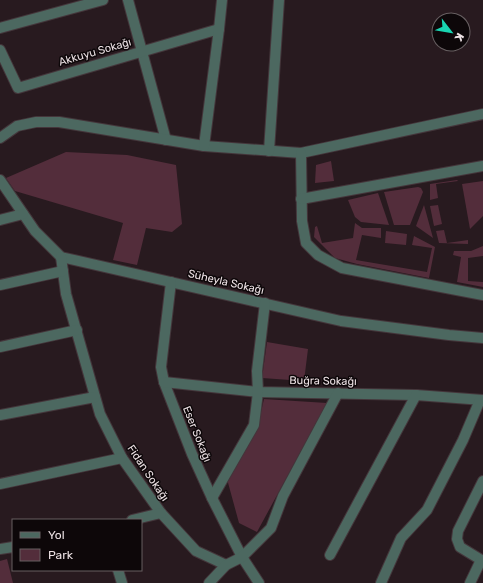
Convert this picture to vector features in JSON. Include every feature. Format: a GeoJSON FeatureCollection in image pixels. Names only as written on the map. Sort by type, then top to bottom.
{"type":"FeatureCollection","features":[{"type":"Feature","properties":{"kind":"street"},"geometry":{"type":"LineString","coordinates":[[0,28],[102,0]]}},
{"type":"Feature","properties":{"kind":"street"},"geometry":{"type":"LineString","coordinates":[[128,0],[166,140]]}},
{"type":"Feature","properties":{"kind":"street"},"geometry":{"type":"LineString","coordinates":[[204,146],[222,0]]}},
{"type":"Feature","properties":{"kind":"street"},"geometry":{"type":"LineString","coordinates":[[269,151],[279,0]]}},
{"type":"Feature","properties":{"kind":"street","name":"Akkuyu Sokağı"},"geometry":{"type":"LineString","coordinates":[[0,50],[18,88],[219,29]]}},
{"type":"Feature","properties":{"kind":"street"},"geometry":{"type":"LineString","coordinates":[[0,138],[17,126],[36,122],[59,122],[204,146],[301,153],[483,114]]}},
{"type":"Feature","properties":{"kind":"street"},"geometry":{"type":"LineString","coordinates":[[301,153],[302,221],[306,243],[318,255],[342,268],[483,295]]}},
{"type":"Feature","properties":{"kind":"street"},"geometry":{"type":"LineString","coordinates":[[301,199],[483,166]]}},
{"type":"Feature","properties":{"kind":"street"},"geometry":{"type":"LineString","coordinates":[[0,180],[35,231],[61,257]]}},
{"type":"Feature","properties":{"kind":"street"},"geometry":{"type":"LineString","coordinates":[[0,220],[23,214]]}},
{"type":"Feature","properties":{"kind":"street","name":"Fidan Sokağı"},"geometry":{"type":"LineString","coordinates":[[61,257],[66,294],[100,414],[122,458],[162,513],[196,551],[226,565]]}},
{"type":"Feature","properties":{"kind":"street","name":"Süheyla Sokağı"},"geometry":{"type":"LineString","coordinates":[[61,257],[341,321],[483,338]]}},
{"type":"Feature","properties":{"kind":"street"},"geometry":{"type":"LineString","coordinates":[[0,285],[63,271]]}},
{"type":"Feature","properties":{"kind":"street","name":"Eser Sokağı"},"geometry":{"type":"LineString","coordinates":[[171,282],[161,367],[164,382],[192,454],[212,498],[242,556],[259,583]]}},
{"type":"Feature","properties":{"kind":"street"},"geometry":{"type":"LineString","coordinates":[[212,498],[254,426],[258,392],[257,371],[265,304]]}},
{"type":"Feature","properties":{"kind":"street"},"geometry":{"type":"LineString","coordinates":[[0,347],[77,330]]}},
{"type":"Feature","properties":{"kind":"street","name":"Buğra Sokağı"},"geometry":{"type":"LineString","coordinates":[[164,382],[258,392],[416,395],[482,400]]}},
{"type":"Feature","properties":{"kind":"street"},"geometry":{"type":"LineString","coordinates":[[209,583],[226,565],[242,556],[271,528],[283,496],[338,393]]}},
{"type":"Feature","properties":{"kind":"street"},"geometry":{"type":"LineString","coordinates":[[330,555],[416,395]]}},
{"type":"Feature","properties":{"kind":"street"},"geometry":{"type":"LineString","coordinates":[[0,415],[95,397]]}},
{"type":"Feature","properties":{"kind":"street"},"geometry":{"type":"LineString","coordinates":[[382,583],[401,538],[427,510],[482,400]]}},
{"type":"Feature","properties":{"kind":"street"},"geometry":{"type":"LineString","coordinates":[[0,484],[122,458]]}},
{"type":"Feature","properties":{"kind":"street"},"geometry":{"type":"LineString","coordinates":[[470,583],[482,560],[460,547],[457,539],[458,531],[483,481]]}},
{"type":"Feature","properties":{"kind":"street"},"geometry":{"type":"LineString","coordinates":[[136,519],[162,513]]}},
{"type":"Feature","properties":{"kind":"street"},"geometry":{"type":"LineString","coordinates":[[0,550],[12,547]]}},
{"type":"Feature","properties":{"kind":"street"},"geometry":{"type":"LineString","coordinates":[[118,571],[122,583]]}},
{"type":"Feature","properties":{"kind":"green space"},"geometry":{"type":"Polygon","coordinates":[[[66,152],[127,155],[176,165],[182,224],[172,232],[146,228],[137,265],[113,260],[123,223],[15,191],[6,178],[66,152]]]}},
{"type":"Feature","properties":{"kind":"green space"},"geometry":{"type":"Polygon","coordinates":[[[331,161],[334,181],[315,183],[316,165],[331,161]]]}},
{"type":"Feature","properties":{"kind":"green space"},"geometry":{"type":"Polygon","coordinates":[[[458,181],[436,184],[438,198],[430,200],[430,184],[458,181]]]}},
{"type":"Feature","properties":{"kind":"green space"},"geometry":{"type":"Polygon","coordinates":[[[483,181],[483,216],[470,229],[462,184],[483,181]]]}},
{"type":"Feature","properties":{"kind":"green space"},"geometry":{"type":"Polygon","coordinates":[[[418,187],[421,188],[423,192],[410,225],[394,225],[384,192],[418,187]]]}},
{"type":"Feature","properties":{"kind":"green space"},"geometry":{"type":"Polygon","coordinates":[[[378,193],[389,225],[361,222],[355,217],[348,200],[378,193]]]}},
{"type":"Feature","properties":{"kind":"green space"},"geometry":{"type":"Polygon","coordinates":[[[424,205],[433,238],[416,226],[424,205]]]}},
{"type":"Feature","properties":{"kind":"green space"},"geometry":{"type":"Polygon","coordinates":[[[438,205],[442,224],[434,226],[430,206],[438,205]]]}},
{"type":"Feature","properties":{"kind":"green space"},"geometry":{"type":"Polygon","coordinates":[[[355,223],[362,228],[381,228],[381,238],[362,235],[356,260],[427,272],[432,248],[412,245],[414,236],[435,247],[429,278],[357,264],[335,258],[314,237],[315,227],[317,226],[322,243],[353,238],[355,223]]]}},
{"type":"Feature","properties":{"kind":"green space"},"geometry":{"type":"Polygon","coordinates":[[[444,230],[447,243],[468,240],[468,244],[439,243],[436,231],[444,230]]]}},
{"type":"Feature","properties":{"kind":"green space"},"geometry":{"type":"Polygon","coordinates":[[[386,231],[407,234],[406,245],[385,243],[386,231]]]}},
{"type":"Feature","properties":{"kind":"green space"},"geometry":{"type":"Polygon","coordinates":[[[483,246],[483,256],[468,258],[468,281],[483,282],[483,287],[457,282],[461,257],[453,255],[454,251],[471,251],[483,246]]]}},
{"type":"Feature","properties":{"kind":"green space"},"geometry":{"type":"Polygon","coordinates":[[[267,342],[308,349],[304,381],[262,378],[267,342]]]}},
{"type":"Feature","properties":{"kind":"green space"},"geometry":{"type":"Polygon","coordinates":[[[264,399],[327,403],[257,532],[239,523],[227,479],[257,429],[264,399]]]}},
{"type":"Feature","properties":{"kind":"green space"},"geometry":{"type":"Polygon","coordinates":[[[7,559],[13,583],[0,583],[0,561],[7,559]]]}}]}
